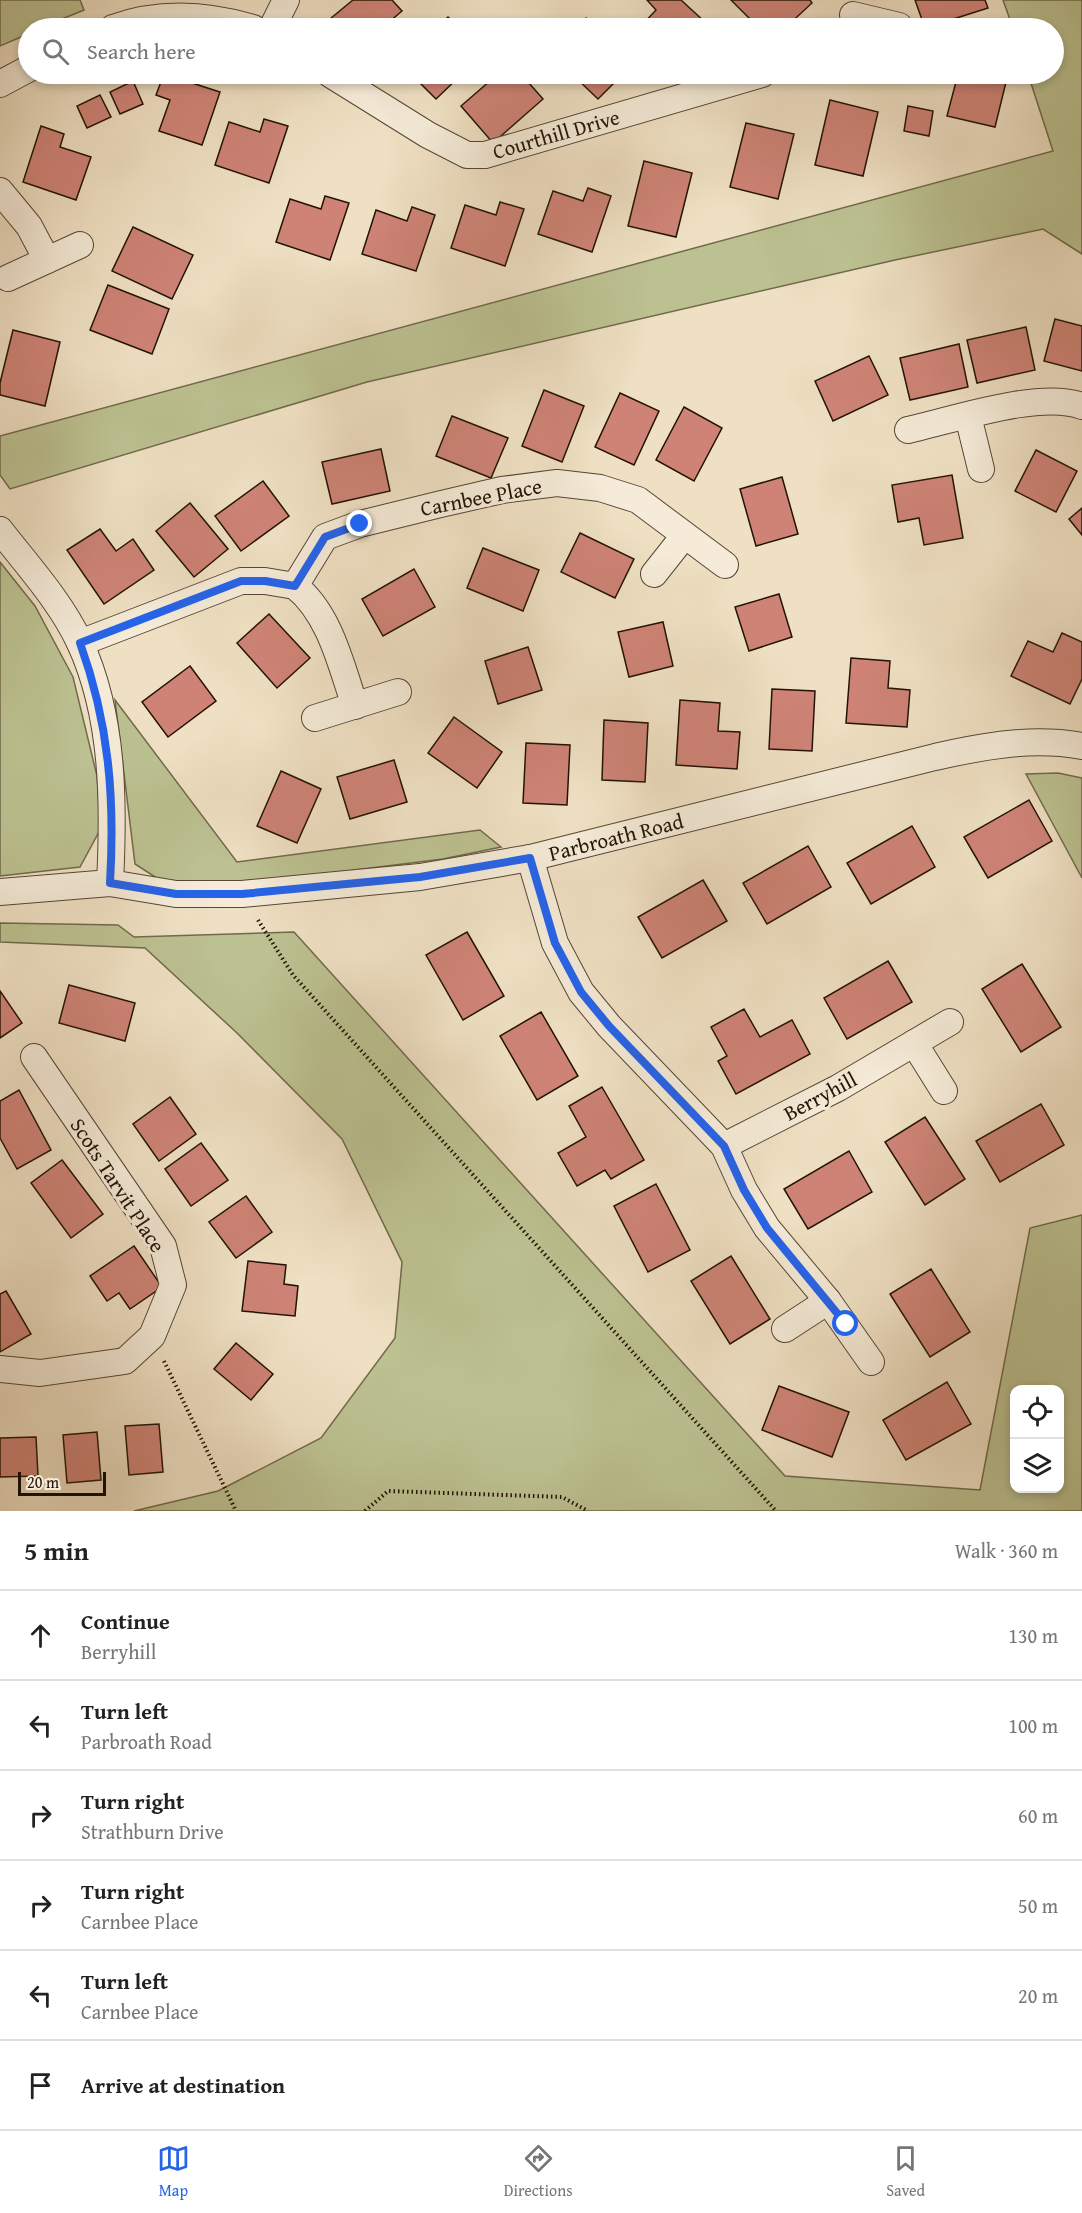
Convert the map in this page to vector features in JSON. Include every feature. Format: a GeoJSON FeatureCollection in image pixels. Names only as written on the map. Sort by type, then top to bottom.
{"type":"FeatureCollection","features":[{"type":"Feature","properties":{"kind":"street"},"geometry":{"type":"LineString","coordinates":[[277,18],[286,0]]}},
{"type":"Feature","properties":{"kind":"street"},"geometry":{"type":"LineString","coordinates":[[154,18],[174,15],[205,18]]}},
{"type":"Feature","properties":{"kind":"street"},"geometry":{"type":"LineString","coordinates":[[845,15],[860,18]]}},
{"type":"Feature","properties":{"kind":"street"},"geometry":{"type":"LineString","coordinates":[[0,84],[18,74]]}},
{"type":"Feature","properties":{"kind":"street","name":"Courthill Drive"},"geometry":{"type":"LineString","coordinates":[[346,84],[428,135],[466,155],[485,155],[728,84]]}},
{"type":"Feature","properties":{"kind":"street"},"geometry":{"type":"LineString","coordinates":[[0,191],[29,226],[47,260]]}},
{"type":"Feature","properties":{"kind":"street"},"geometry":{"type":"LineString","coordinates":[[8,278],[80,245]]}},
{"type":"Feature","properties":{"kind":"street"},"geometry":{"type":"LineString","coordinates":[[908,430],[1042,400],[1068,401],[1082,406]]}},
{"type":"Feature","properties":{"kind":"street"},"geometry":{"type":"LineString","coordinates":[[968,417],[981,469]]}},
{"type":"Feature","properties":{"kind":"street","name":"Carnbee Place"},"geometry":{"type":"LineString","coordinates":[[295,586],[325,537],[360,524],[502,490],[557,483],[600,488],[638,500],[725,565]]}},
{"type":"Feature","properties":{"kind":"street"},"geometry":{"type":"LineString","coordinates":[[0,531],[39,579],[80,643],[100,705],[107,751],[113,824],[110,883]]}},
{"type":"Feature","properties":{"kind":"street"},"geometry":{"type":"LineString","coordinates":[[654,574],[684,536]]}},
{"type":"Feature","properties":{"kind":"street"},"geometry":{"type":"LineString","coordinates":[[80,643],[241,581],[265,581],[295,586],[309,597],[324,622],[355,706]]}},
{"type":"Feature","properties":{"kind":"street"},"geometry":{"type":"LineString","coordinates":[[315,718],[398,692]]}},
{"type":"Feature","properties":{"kind":"street","name":"Parbroath Road"},"geometry":{"type":"LineString","coordinates":[[0,892],[110,883],[176,894],[242,894],[420,877],[530,858],[999,743],[1060,742],[1082,746]]}},
{"type":"Feature","properties":{"kind":"street"},"geometry":{"type":"LineString","coordinates":[[530,858],[555,943],[581,992],[609,1026],[724,1146],[744,1190],[767,1228],[828,1301],[871,1362]]}},
{"type":"Feature","properties":{"kind":"street","name":"Berryhill"},"geometry":{"type":"LineString","coordinates":[[724,1146],[838,1088],[950,1022]]}},
{"type":"Feature","properties":{"kind":"street"},"geometry":{"type":"LineString","coordinates":[[914,1043],[944,1091]]}},
{"type":"Feature","properties":{"kind":"street","name":"Scots Tarvit Place"},"geometry":{"type":"LineString","coordinates":[[0,1369],[40,1373],[125,1361],[152,1336],[173,1285],[163,1246],[34,1057]]}},
{"type":"Feature","properties":{"kind":"street"},"geometry":{"type":"LineString","coordinates":[[785,1329],[828,1301]]}},
{"type":"Feature","properties":{"kind":"path"},"geometry":{"type":"LineString","coordinates":[[242,894],[293,975],[776,1511]]}},
{"type":"Feature","properties":{"kind":"path"},"geometry":{"type":"LineString","coordinates":[[152,1336],[236,1511]]}},
{"type":"Feature","properties":{"kind":"path"},"geometry":{"type":"LineString","coordinates":[[365,1511],[388,1491],[562,1497],[588,1511]]}},
{"type":"Feature","properties":{"kind":"green space"},"geometry":{"type":"Polygon","coordinates":[[[0,0],[80,0],[84,10],[64,18],[18,18],[18,38],[0,46],[0,0]]]}},
{"type":"Feature","properties":{"kind":"green space"},"geometry":{"type":"Polygon","coordinates":[[[1003,0],[1082,0],[1082,254],[1043,229],[895,260],[367,382],[10,489],[0,475],[0,436],[1053,151],[1031,84],[1064,84],[1064,18],[1009,18],[1003,0]]]}},
{"type":"Feature","properties":{"kind":"green space"},"geometry":{"type":"Polygon","coordinates":[[[0,562],[35,606],[73,677],[97,776],[101,828],[80,867],[0,876],[0,562]]]}},
{"type":"Feature","properties":{"kind":"green space"},"geometry":{"type":"Polygon","coordinates":[[[115,700],[237,862],[480,830],[501,847],[443,859],[298,877],[169,886],[135,864],[115,700]]]}},
{"type":"Feature","properties":{"kind":"green space"},"geometry":{"type":"Polygon","coordinates":[[[1058,773],[1082,778],[1082,878],[1026,774],[1058,773]]]}},
{"type":"Feature","properties":{"kind":"green space"},"geometry":{"type":"Polygon","coordinates":[[[0,923],[118,925],[134,937],[294,932],[785,1476],[980,1490],[1030,1228],[1082,1215],[1082,1511],[134,1511],[218,1491],[321,1438],[395,1338],[402,1262],[342,1139],[237,1033],[145,948],[0,942],[0,923]]]}},
{"type":"Feature","properties":{"kind":"building"},"geometry":{"type":"Polygon","coordinates":[[[353,0],[392,0],[402,11],[394,18],[331,18],[353,0]]]}},
{"type":"Feature","properties":{"kind":"building"},"geometry":{"type":"Polygon","coordinates":[[[647,0],[681,0],[701,18],[648,18],[656,10],[647,0]]]}},
{"type":"Feature","properties":{"kind":"building"},"geometry":{"type":"Polygon","coordinates":[[[731,0],[810,0],[812,3],[796,18],[749,18],[731,0]]]}},
{"type":"Feature","properties":{"kind":"building"},"geometry":{"type":"Polygon","coordinates":[[[915,0],[985,0],[988,8],[956,18],[921,18],[915,0]]]}},
{"type":"Feature","properties":{"kind":"building"},"geometry":{"type":"Polygon","coordinates":[[[127,84],[134,84],[143,104],[120,114],[110,92],[127,84]]]}},
{"type":"Feature","properties":{"kind":"building"},"geometry":{"type":"Polygon","coordinates":[[[160,84],[195,84],[220,92],[202,145],[159,131],[170,100],[156,95],[160,84]]]}},
{"type":"Feature","properties":{"kind":"building"},"geometry":{"type":"Polygon","coordinates":[[[421,84],[452,84],[436,99],[421,84]]]}},
{"type":"Feature","properties":{"kind":"building"},"geometry":{"type":"Polygon","coordinates":[[[486,84],[530,84],[543,99],[493,143],[461,106],[486,84]]]}},
{"type":"Feature","properties":{"kind":"building"},"geometry":{"type":"Polygon","coordinates":[[[582,84],[613,84],[598,99],[582,84]]]}},
{"type":"Feature","properties":{"kind":"building"},"geometry":{"type":"Polygon","coordinates":[[[955,84],[1006,84],[995,127],[947,116],[955,84]]]}},
{"type":"Feature","properties":{"kind":"building"},"geometry":{"type":"Polygon","coordinates":[[[100,95],[111,117],[87,128],[77,106],[100,95]]]}},
{"type":"Feature","properties":{"kind":"building"},"geometry":{"type":"Polygon","coordinates":[[[830,100],[878,112],[863,176],[815,165],[830,100]]]}},
{"type":"Feature","properties":{"kind":"building"},"geometry":{"type":"Polygon","coordinates":[[[908,106],[933,111],[929,136],[904,131],[908,106]]]}},
{"type":"Feature","properties":{"kind":"building"},"geometry":{"type":"Polygon","coordinates":[[[264,119],[288,126],[269,183],[215,165],[229,122],[260,132],[264,119]]]}},
{"type":"Feature","properties":{"kind":"building"},"geometry":{"type":"Polygon","coordinates":[[[746,123],[794,134],[778,199],[730,187],[746,123]]]}},
{"type":"Feature","properties":{"kind":"building"},"geometry":{"type":"Polygon","coordinates":[[[41,126],[64,134],[60,147],[91,157],[76,200],[23,182],[41,126]]]}},
{"type":"Feature","properties":{"kind":"building"},"geometry":{"type":"Polygon","coordinates":[[[644,161],[692,173],[676,237],[628,226],[644,161]]]}},
{"type":"Feature","properties":{"kind":"building"},"geometry":{"type":"Polygon","coordinates":[[[588,188],[611,196],[592,252],[538,234],[553,191],[583,201],[588,188]]]}},
{"type":"Feature","properties":{"kind":"building"},"geometry":{"type":"Polygon","coordinates":[[[325,196],[349,203],[330,260],[276,242],[290,199],[321,209],[325,196]]]}},
{"type":"Feature","properties":{"kind":"building"},"geometry":{"type":"Polygon","coordinates":[[[500,202],[524,209],[505,266],[451,248],[465,205],[496,215],[500,202]]]}},
{"type":"Feature","properties":{"kind":"building"},"geometry":{"type":"Polygon","coordinates":[[[412,207],[435,215],[416,271],[362,254],[376,210],[407,221],[412,207]]]}},
{"type":"Feature","properties":{"kind":"building"},"geometry":{"type":"Polygon","coordinates":[[[133,227],[193,255],[172,299],[112,271],[133,227]]]}},
{"type":"Feature","properties":{"kind":"building"},"geometry":{"type":"Polygon","coordinates":[[[108,285],[169,309],[152,354],[90,330],[108,285]]]}},
{"type":"Feature","properties":{"kind":"building"},"geometry":{"type":"Polygon","coordinates":[[[1055,319],[1082,326],[1082,371],[1044,361],[1055,319]]]}},
{"type":"Feature","properties":{"kind":"building"},"geometry":{"type":"Polygon","coordinates":[[[1026,327],[1035,370],[977,383],[967,340],[1026,327]]]}},
{"type":"Feature","properties":{"kind":"building"},"geometry":{"type":"Polygon","coordinates":[[[13,330],[60,342],[45,406],[0,395],[0,383],[13,330]]]}},
{"type":"Feature","properties":{"kind":"building"},"geometry":{"type":"Polygon","coordinates":[[[959,344],[968,387],[910,400],[900,358],[959,344]]]}},
{"type":"Feature","properties":{"kind":"building"},"geometry":{"type":"Polygon","coordinates":[[[869,356],[888,395],[833,421],[815,381],[869,356]]]}},
{"type":"Feature","properties":{"kind":"building"},"geometry":{"type":"Polygon","coordinates":[[[544,390],[584,406],[562,462],[522,446],[544,390]]]}},
{"type":"Feature","properties":{"kind":"building"},"geometry":{"type":"Polygon","coordinates":[[[620,393],[659,411],[634,465],[595,447],[620,393]]]}},
{"type":"Feature","properties":{"kind":"building"},"geometry":{"type":"Polygon","coordinates":[[[684,407],[722,428],[694,481],[656,460],[684,407]]]}},
{"type":"Feature","properties":{"kind":"building"},"geometry":{"type":"Polygon","coordinates":[[[452,416],[508,438],[491,478],[436,456],[452,416]]]}},
{"type":"Feature","properties":{"kind":"building"},"geometry":{"type":"Polygon","coordinates":[[[381,449],[390,491],[332,504],[322,462],[381,449]]]}},
{"type":"Feature","properties":{"kind":"building"},"geometry":{"type":"Polygon","coordinates":[[[1036,450],[1077,471],[1056,512],[1015,491],[1036,450]]]}},
{"type":"Feature","properties":{"kind":"building"},"geometry":{"type":"Polygon","coordinates":[[[952,475],[963,538],[924,545],[919,518],[898,522],[892,485],[952,475]]]}},
{"type":"Feature","properties":{"kind":"building"},"geometry":{"type":"Polygon","coordinates":[[[782,477],[798,534],[756,546],[740,489],[782,477]]]}},
{"type":"Feature","properties":{"kind":"building"},"geometry":{"type":"Polygon","coordinates":[[[263,481],[289,516],[241,551],[215,516],[263,481]]]}},
{"type":"Feature","properties":{"kind":"building"},"geometry":{"type":"Polygon","coordinates":[[[190,503],[228,549],[194,577],[156,531],[190,503]]]}},
{"type":"Feature","properties":{"kind":"building"},"geometry":{"type":"Polygon","coordinates":[[[1082,508],[1082,535],[1069,519],[1082,508]]]}},
{"type":"Feature","properties":{"kind":"building"},"geometry":{"type":"Polygon","coordinates":[[[100,529],[116,551],[133,539],[154,570],[104,604],[67,550],[100,529]]]}},
{"type":"Feature","properties":{"kind":"building"},"geometry":{"type":"Polygon","coordinates":[[[580,533],[634,559],[615,598],[561,572],[580,533]]]}},
{"type":"Feature","properties":{"kind":"building"},"geometry":{"type":"Polygon","coordinates":[[[483,548],[539,570],[523,611],[467,588],[483,548]]]}},
{"type":"Feature","properties":{"kind":"building"},"geometry":{"type":"Polygon","coordinates":[[[414,569],[435,607],[383,636],[362,599],[414,569]]]}},
{"type":"Feature","properties":{"kind":"building"},"geometry":{"type":"Polygon","coordinates":[[[779,594],[792,637],[749,651],[735,607],[779,594]]]}},
{"type":"Feature","properties":{"kind":"building"},"geometry":{"type":"Polygon","coordinates":[[[269,614],[310,658],[277,688],[237,643],[269,614]]]}},
{"type":"Feature","properties":{"kind":"building"},"geometry":{"type":"Polygon","coordinates":[[[663,622],[673,666],[629,677],[618,632],[663,622]]]}},
{"type":"Feature","properties":{"kind":"building"},"geometry":{"type":"Polygon","coordinates":[[[1062,633],[1082,642],[1082,679],[1070,704],[1011,676],[1028,641],[1053,652],[1062,633]]]}},
{"type":"Feature","properties":{"kind":"building"},"geometry":{"type":"Polygon","coordinates":[[[528,647],[542,690],[498,704],[485,661],[528,647]]]}},
{"type":"Feature","properties":{"kind":"building"},"geometry":{"type":"Polygon","coordinates":[[[851,658],[890,661],[888,688],[910,690],[907,727],[846,723],[851,658]]]}},
{"type":"Feature","properties":{"kind":"building"},"geometry":{"type":"Polygon","coordinates":[[[190,666],[216,701],[168,737],[142,702],[190,666]]]}},
{"type":"Feature","properties":{"kind":"building"},"geometry":{"type":"Polygon","coordinates":[[[772,689],[815,691],[812,751],[769,749],[772,689]]]}},
{"type":"Feature","properties":{"kind":"building"},"geometry":{"type":"Polygon","coordinates":[[[680,700],[720,703],[718,731],[740,732],[737,769],[676,765],[680,700]]]}},
{"type":"Feature","properties":{"kind":"building"},"geometry":{"type":"Polygon","coordinates":[[[454,717],[502,752],[477,788],[428,753],[454,717]]]}},
{"type":"Feature","properties":{"kind":"building"},"geometry":{"type":"Polygon","coordinates":[[[604,720],[648,723],[645,782],[602,780],[604,720]]]}},
{"type":"Feature","properties":{"kind":"building"},"geometry":{"type":"Polygon","coordinates":[[[526,743],[570,745],[567,805],[523,803],[526,743]]]}},
{"type":"Feature","properties":{"kind":"building"},"geometry":{"type":"Polygon","coordinates":[[[394,760],[407,802],[350,819],[337,777],[394,760]]]}},
{"type":"Feature","properties":{"kind":"building"},"geometry":{"type":"Polygon","coordinates":[[[281,771],[321,789],[297,843],[257,826],[281,771]]]}},
{"type":"Feature","properties":{"kind":"building"},"geometry":{"type":"Polygon","coordinates":[[[1029,800],[1052,841],[988,878],[964,837],[1029,800]]]}},
{"type":"Feature","properties":{"kind":"building"},"geometry":{"type":"Polygon","coordinates":[[[912,826],[935,867],[871,904],[847,863],[912,826]]]}},
{"type":"Feature","properties":{"kind":"building"},"geometry":{"type":"Polygon","coordinates":[[[808,846],[831,887],[767,924],[743,883],[808,846]]]}},
{"type":"Feature","properties":{"kind":"building"},"geometry":{"type":"Polygon","coordinates":[[[703,880],[727,921],[662,958],[638,917],[703,880]]]}},
{"type":"Feature","properties":{"kind":"building"},"geometry":{"type":"Polygon","coordinates":[[[467,932],[504,996],[463,1020],[426,955],[467,932]]]}},
{"type":"Feature","properties":{"kind":"building"},"geometry":{"type":"Polygon","coordinates":[[[888,961],[912,1002],[847,1039],[824,998],[888,961]]]}},
{"type":"Feature","properties":{"kind":"building"},"geometry":{"type":"Polygon","coordinates":[[[1022,964],[1061,1027],[1021,1052],[982,989],[1022,964]]]}},
{"type":"Feature","properties":{"kind":"building"},"geometry":{"type":"Polygon","coordinates":[[[69,985],[135,1003],[125,1041],[59,1023],[69,985]]]}},
{"type":"Feature","properties":{"kind":"building"},"geometry":{"type":"Polygon","coordinates":[[[0,991],[22,1023],[0,1038],[0,991]]]}},
{"type":"Feature","properties":{"kind":"building"},"geometry":{"type":"Polygon","coordinates":[[[744,1009],[760,1037],[792,1020],[810,1054],[736,1094],[718,1061],[727,1056],[711,1027],[744,1009]]]}},
{"type":"Feature","properties":{"kind":"building"},"geometry":{"type":"Polygon","coordinates":[[[541,1012],[578,1076],[537,1100],[500,1036],[541,1012]]]}},
{"type":"Feature","properties":{"kind":"building"},"geometry":{"type":"Polygon","coordinates":[[[602,1087],[644,1160],[611,1179],[605,1170],[577,1186],[558,1153],[586,1137],[569,1106],[602,1087]]]}},
{"type":"Feature","properties":{"kind":"building"},"geometry":{"type":"Polygon","coordinates":[[[19,1090],[51,1150],[17,1169],[0,1138],[0,1101],[19,1090]]]}},
{"type":"Feature","properties":{"kind":"building"},"geometry":{"type":"Polygon","coordinates":[[[170,1097],[196,1134],[159,1161],[133,1124],[170,1097]]]}},
{"type":"Feature","properties":{"kind":"building"},"geometry":{"type":"Polygon","coordinates":[[[1041,1104],[1064,1145],[1000,1182],[976,1141],[1041,1104]]]}},
{"type":"Feature","properties":{"kind":"building"},"geometry":{"type":"Polygon","coordinates":[[[925,1117],[965,1179],[925,1205],[885,1142],[925,1117]]]}},
{"type":"Feature","properties":{"kind":"building"},"geometry":{"type":"Polygon","coordinates":[[[201,1143],[228,1180],[191,1206],[165,1169],[201,1143]]]}},
{"type":"Feature","properties":{"kind":"building"},"geometry":{"type":"Polygon","coordinates":[[[849,1151],[872,1192],[808,1229],[784,1189],[849,1151]]]}},
{"type":"Feature","properties":{"kind":"building"},"geometry":{"type":"Polygon","coordinates":[[[62,1160],[103,1214],[71,1238],[31,1183],[62,1160]]]}},
{"type":"Feature","properties":{"kind":"building"},"geometry":{"type":"Polygon","coordinates":[[[656,1184],[690,1250],[648,1272],[614,1206],[656,1184]]]}},
{"type":"Feature","properties":{"kind":"building"},"geometry":{"type":"Polygon","coordinates":[[[246,1196],[272,1232],[236,1258],[209,1222],[246,1196]]]}},
{"type":"Feature","properties":{"kind":"building"},"geometry":{"type":"Polygon","coordinates":[[[134,1246],[162,1287],[130,1309],[119,1293],[107,1301],[90,1276],[134,1246]]]}},
{"type":"Feature","properties":{"kind":"building"},"geometry":{"type":"Polygon","coordinates":[[[731,1256],[770,1319],[730,1344],[691,1281],[731,1256]]]}},
{"type":"Feature","properties":{"kind":"building"},"geometry":{"type":"Polygon","coordinates":[[[248,1261],[286,1265],[284,1284],[298,1286],[295,1316],[242,1311],[248,1261]]]}},
{"type":"Feature","properties":{"kind":"building"},"geometry":{"type":"Polygon","coordinates":[[[931,1269],[970,1332],[930,1357],[890,1294],[931,1269]]]}},
{"type":"Feature","properties":{"kind":"building"},"geometry":{"type":"Polygon","coordinates":[[[6,1291],[31,1334],[0,1352],[0,1294],[6,1291]]]}},
{"type":"Feature","properties":{"kind":"building"},"geometry":{"type":"Polygon","coordinates":[[[236,1343],[273,1374],[251,1400],[214,1369],[236,1343]]]}},
{"type":"Feature","properties":{"kind":"building"},"geometry":{"type":"Polygon","coordinates":[[[947,1382],[971,1424],[906,1460],[883,1420],[947,1382]]]}},
{"type":"Feature","properties":{"kind":"building"},"geometry":{"type":"Polygon","coordinates":[[[779,1386],[849,1412],[832,1457],[762,1430],[779,1386]]]}},
{"type":"Feature","properties":{"kind":"building"},"geometry":{"type":"Polygon","coordinates":[[[159,1424],[163,1472],[129,1475],[125,1426],[159,1424]]]}},
{"type":"Feature","properties":{"kind":"building"},"geometry":{"type":"Polygon","coordinates":[[[97,1432],[101,1480],[67,1483],[63,1435],[97,1432]]]}},
{"type":"Feature","properties":{"kind":"building"},"geometry":{"type":"Polygon","coordinates":[[[36,1437],[38,1476],[0,1477],[0,1438],[36,1437]]]}},
{"type":"Feature","properties":{"kind":"route"},"geometry":{"type":"LineString","coordinates":[[360,524],[325,537],[295,586],[265,581],[241,581],[80,643],[100,705],[107,751],[113,824],[110,883],[176,894],[242,894],[420,877],[530,858],[555,943],[581,992],[609,1026],[724,1146],[744,1190],[767,1228],[846,1324]]}}]}
